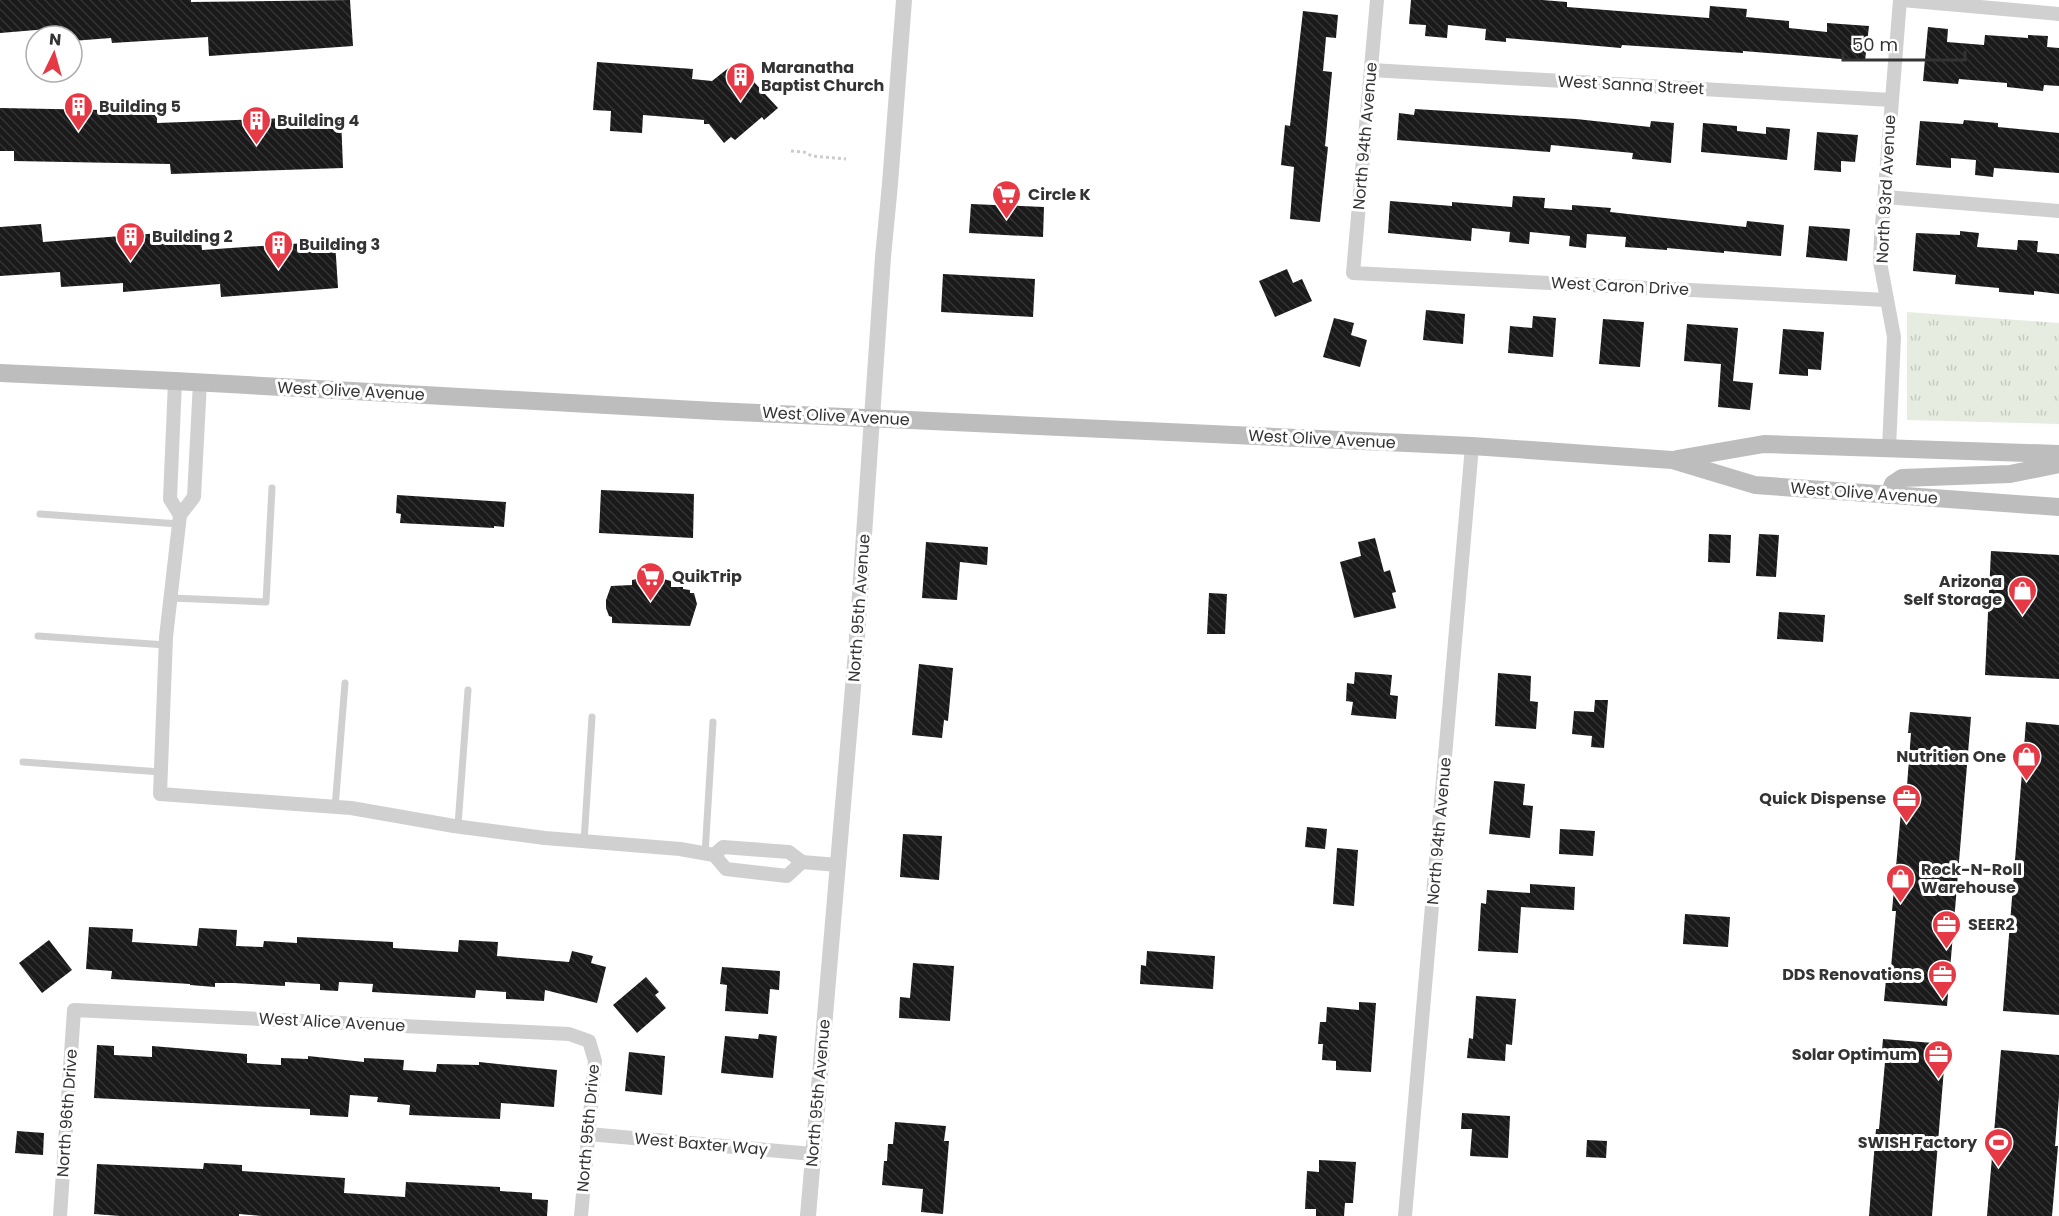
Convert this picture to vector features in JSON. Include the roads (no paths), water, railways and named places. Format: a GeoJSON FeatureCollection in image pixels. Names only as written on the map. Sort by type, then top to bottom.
{"type":"FeatureCollection","features":[{"type":"Feature","properties":{"kind":"main road","name":"West Olive Avenue"},"geometry":{"type":"LineString","coordinates":[[0,373],[1472,446],[1672,460],[1755,484],[2059,507]]}},
{"type":"Feature","properties":{"kind":"main road","name":"West Olive Avenue"},"geometry":{"type":"LineString","coordinates":[[1672,460],[1764,444],[2059,454]]}},
{"type":"Feature","properties":{"kind":"main road"},"geometry":{"type":"LineString","coordinates":[[1889,495],[1893,484],[1902,478],[2010,474],[2059,464]]}},
{"type":"Feature","properties":{"kind":"street","name":"North 95th Avenue"},"geometry":{"type":"LineString","coordinates":[[808,1216],[855,664],[904,0]]}},
{"type":"Feature","properties":{"kind":"street","name":"North 94th Avenue"},"geometry":{"type":"LineString","coordinates":[[1353,273],[1377,0]]}},
{"type":"Feature","properties":{"kind":"street"},"geometry":{"type":"LineString","coordinates":[[1901,0],[2059,14]]}},
{"type":"Feature","properties":{"kind":"street","name":"North 93rd Avenue"},"geometry":{"type":"LineString","coordinates":[[1889,448],[1894,337],[1880,262],[1891,100],[1901,0]]}},
{"type":"Feature","properties":{"kind":"street","name":"West Sanna Street"},"geometry":{"type":"LineString","coordinates":[[1371,70],[1891,100]]}},
{"type":"Feature","properties":{"kind":"street"},"geometry":{"type":"LineString","coordinates":[[1885,197],[2059,211]]}},
{"type":"Feature","properties":{"kind":"street","name":"West Caron Drive"},"geometry":{"type":"LineString","coordinates":[[1353,273],[1887,300]]}},
{"type":"Feature","properties":{"kind":"street"},"geometry":{"type":"LineString","coordinates":[[175,381],[170,499],[179,520]]}},
{"type":"Feature","properties":{"kind":"street"},"geometry":{"type":"LineString","coordinates":[[200,382],[194,497],[179,520],[166,645],[160,794],[351,808],[545,838],[680,849],[710,854],[726,869],[787,876],[802,862]]}},
{"type":"Feature","properties":{"kind":"street","name":"North 94th Avenue"},"geometry":{"type":"LineString","coordinates":[[1405,1216],[1472,446]]}},
{"type":"Feature","properties":{"kind":"street"},"geometry":{"type":"LineString","coordinates":[[710,854],[723,847],[789,852],[802,862],[838,865]]}},
{"type":"Feature","properties":{"kind":"street","name":"West Alice Avenue"},"geometry":{"type":"LineString","coordinates":[[74,1010],[569,1034],[589,1041]]}},
{"type":"Feature","properties":{"kind":"street","name":"North 96th Drive"},"geometry":{"type":"LineString","coordinates":[[60,1216],[74,1010]]}},
{"type":"Feature","properties":{"kind":"street","name":"North 95th Drive"},"geometry":{"type":"LineString","coordinates":[[581,1216],[595,1061],[589,1041]]}},
{"type":"Feature","properties":{"kind":"street","name":"West Baxter Way"},"geometry":{"type":"LineString","coordinates":[[588,1134],[813,1154]]}},
{"type":"Feature","properties":{"kind":"lane"},"geometry":{"type":"LineString","coordinates":[[171,598],[266,602],[272,488]]}},
{"type":"Feature","properties":{"kind":"lane"},"geometry":{"type":"LineString","coordinates":[[40,514],[179,520]]}},
{"type":"Feature","properties":{"kind":"lane"},"geometry":{"type":"LineString","coordinates":[[38,636],[166,645]]}},
{"type":"Feature","properties":{"kind":"lane"},"geometry":{"type":"LineString","coordinates":[[335,808],[345,683]]}},
{"type":"Feature","properties":{"kind":"lane"},"geometry":{"type":"LineString","coordinates":[[458,825],[468,690]]}},
{"type":"Feature","properties":{"kind":"lane"},"geometry":{"type":"LineString","coordinates":[[584,842],[592,717]]}},
{"type":"Feature","properties":{"kind":"lane"},"geometry":{"type":"LineString","coordinates":[[710,854],[713,722]]}},
{"type":"Feature","properties":{"kind":"lane"},"geometry":{"type":"LineString","coordinates":[[23,762],[161,772]]}},
{"type":"Feature","properties":{"kind":"place","name":"Maranatha Baptist Church"},"geometry":{"type":"Point","coordinates":[740,102]}},
{"type":"Feature","properties":{"kind":"place","name":"Building 5"},"geometry":{"type":"Point","coordinates":[78,132]}},
{"type":"Feature","properties":{"kind":"place","name":"Building 4"},"geometry":{"type":"Point","coordinates":[256,146]}},
{"type":"Feature","properties":{"kind":"place","name":"Circle K"},"geometry":{"type":"Point","coordinates":[1007,220]}},
{"type":"Feature","properties":{"kind":"place","name":"Building 2"},"geometry":{"type":"Point","coordinates":[131,262]}},
{"type":"Feature","properties":{"kind":"place","name":"Building 3"},"geometry":{"type":"Point","coordinates":[278,270]}},
{"type":"Feature","properties":{"kind":"place","name":"QuikTrip"},"geometry":{"type":"Point","coordinates":[651,602]}},
{"type":"Feature","properties":{"kind":"place","name":"Arizona Self Storage"},"geometry":{"type":"Point","coordinates":[2023,616]}},
{"type":"Feature","properties":{"kind":"place","name":"Nutrition One"},"geometry":{"type":"Point","coordinates":[2027,782]}},
{"type":"Feature","properties":{"kind":"place","name":"Quick Dispense"},"geometry":{"type":"Point","coordinates":[1907,824]}},
{"type":"Feature","properties":{"kind":"place","name":"Rock-N-Roll Warehouse"},"geometry":{"type":"Point","coordinates":[1900,904]}},
{"type":"Feature","properties":{"kind":"place","name":"SEER2"},"geometry":{"type":"Point","coordinates":[1947,950]}},
{"type":"Feature","properties":{"kind":"place","name":"DDS Renovations"},"geometry":{"type":"Point","coordinates":[1943,1000]}},
{"type":"Feature","properties":{"kind":"place","name":"Solar Optimum"},"geometry":{"type":"Point","coordinates":[1938,1080]}},
{"type":"Feature","properties":{"kind":"place","name":"SWISH Factory"},"geometry":{"type":"Point","coordinates":[1998,1168]}}]}
